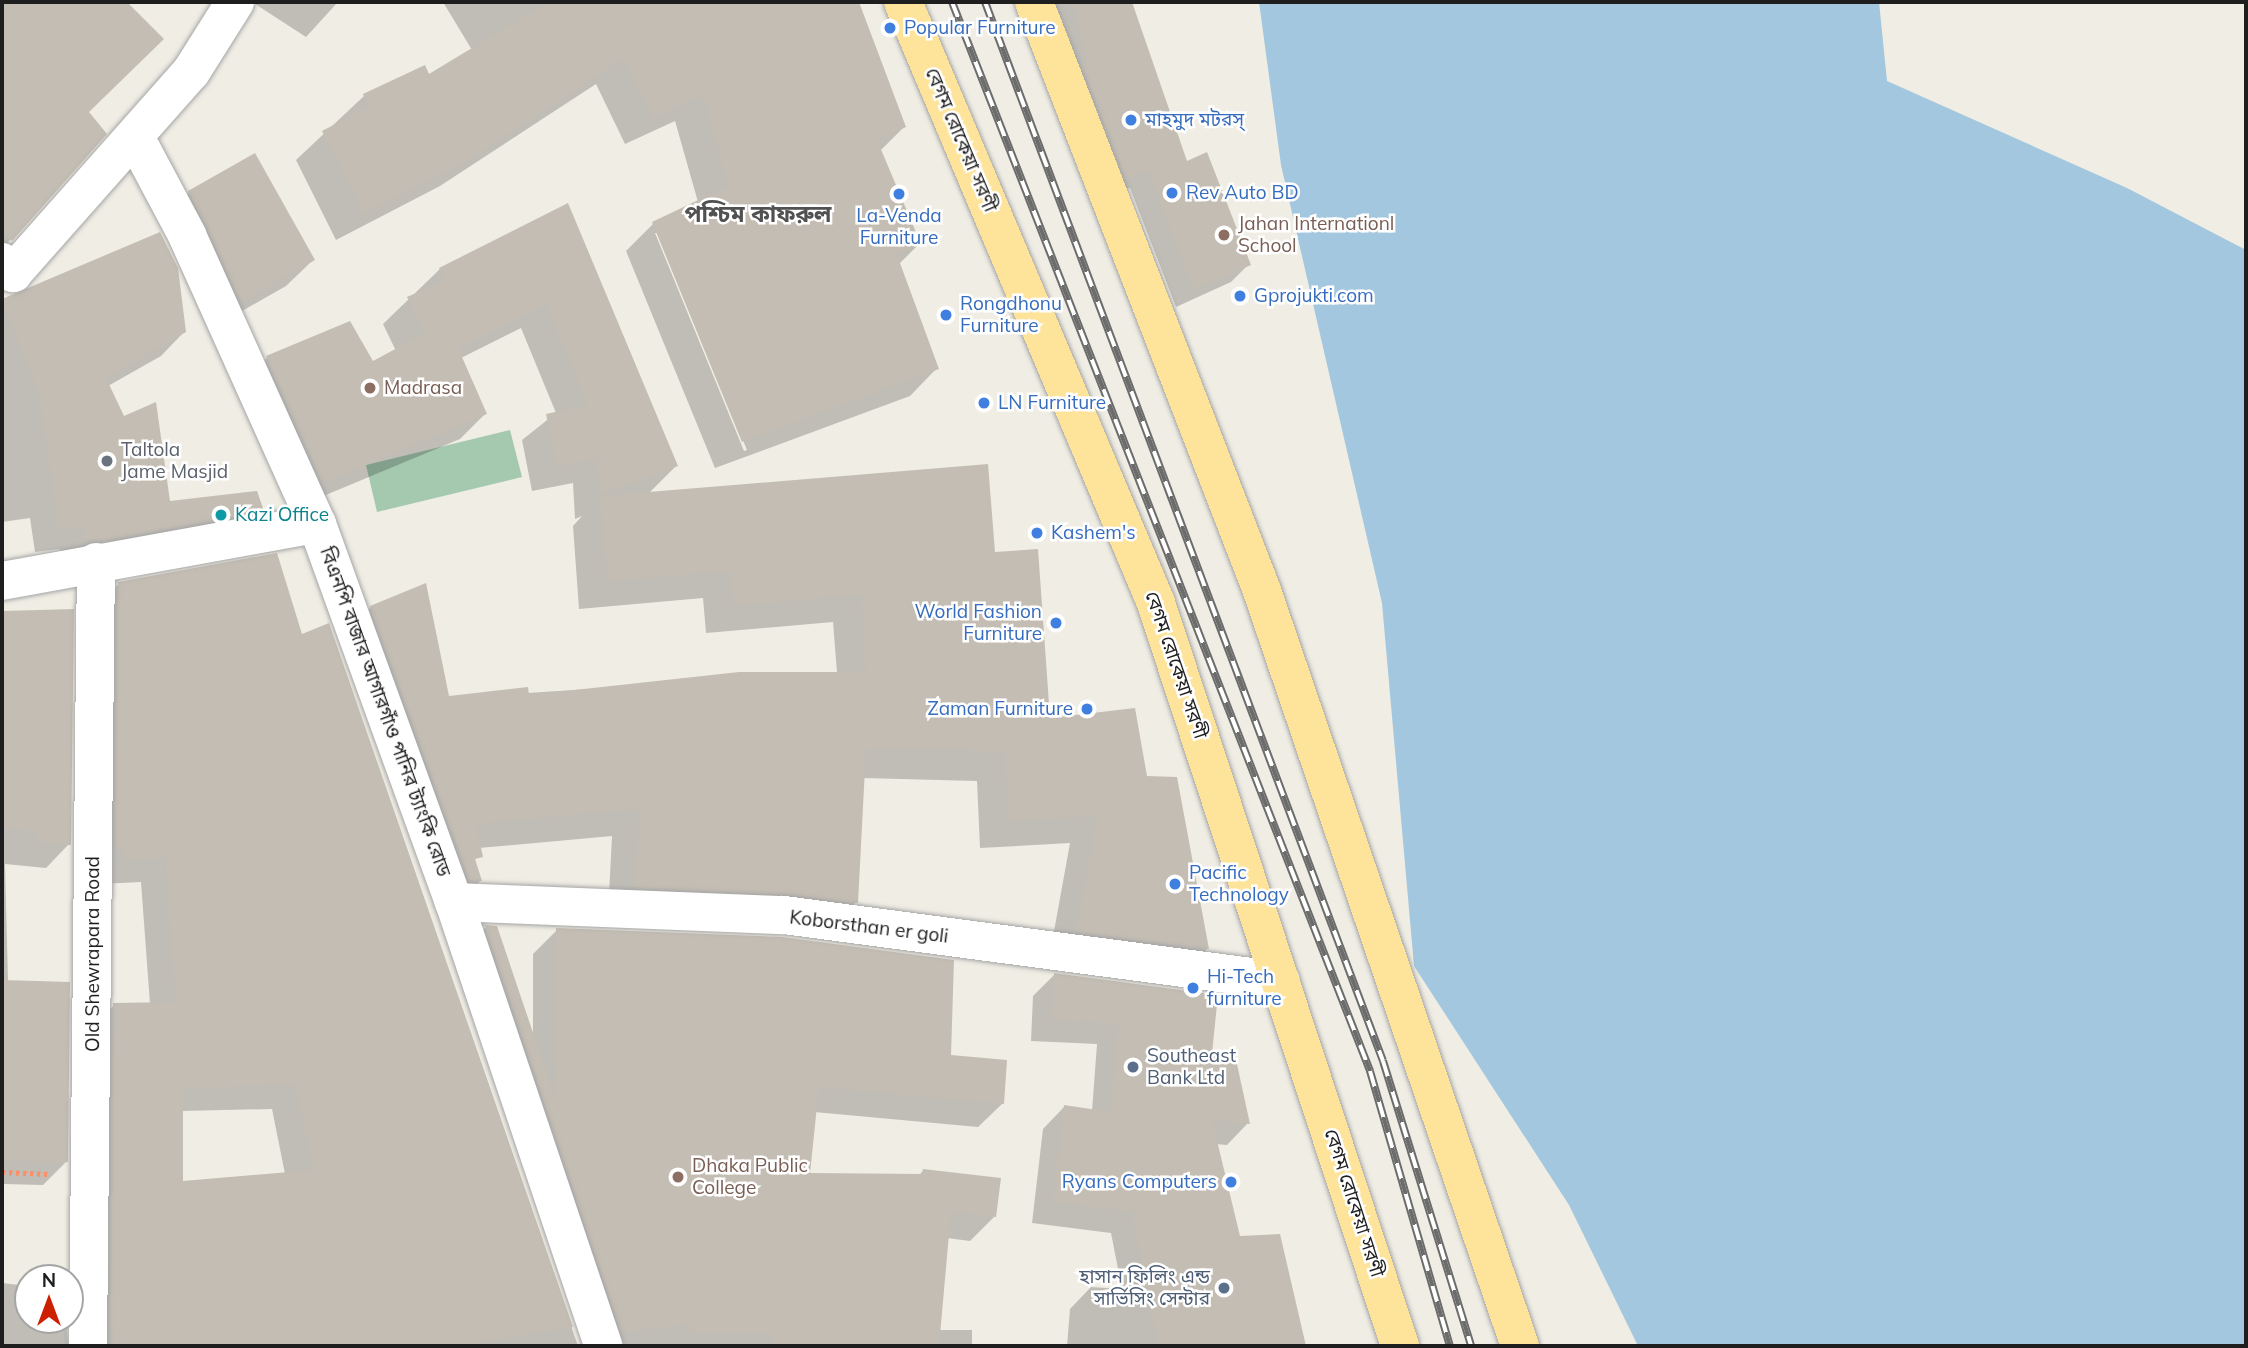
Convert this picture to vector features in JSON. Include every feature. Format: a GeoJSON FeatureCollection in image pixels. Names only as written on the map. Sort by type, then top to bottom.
{"type":"FeatureCollection","features":[{"type":"Feature","properties":{"kind":"main road","name":"বেগম রোকেয়া সরণী"},"geometry":{"type":"LineString","coordinates":[[903,2],[1156,603],[1401,1346]]}},
{"type":"Feature","properties":{"kind":"main road"},"geometry":{"type":"LineString","coordinates":[[1034,2],[1261,588],[1520,1346]]}},
{"type":"Feature","properties":{"kind":"street"},"geometry":{"type":"LineString","coordinates":[[2,262],[13,273],[135,138],[191,72],[235,2]]}},
{"type":"Feature","properties":{"kind":"street","name":"বিএনপি বাজার আগারগাঁও পানির ট্যাংকি রোড"},"geometry":{"type":"LineString","coordinates":[[135,138],[187,235],[317,524],[454,902],[603,1346]]}},
{"type":"Feature","properties":{"kind":"street"},"geometry":{"type":"LineString","coordinates":[[2,581],[317,524]]}},
{"type":"Feature","properties":{"kind":"street","name":"Old Shewrapara Road"},"geometry":{"type":"LineString","coordinates":[[88,1346],[96,562]]}},
{"type":"Feature","properties":{"kind":"street","name":"Koborsthan er goli"},"geometry":{"type":"LineString","coordinates":[[454,902],[784,915],[1281,981]]}},
{"type":"Feature","properties":{"kind":"green space"},"geometry":{"type":"Polygon","coordinates":[[[510,430],[522,477],[377,512],[366,465],[510,430]]]}},
{"type":"Feature","properties":{"kind":"water"},"geometry":{"type":"Polygon","coordinates":[[[1259,2],[1879,2],[1887,81],[2127,188],[2246,250],[2246,1346],[1638,1346],[1569,1205],[1414,966],[1382,603],[1281,165],[1259,2]]]}},
{"type":"Feature","properties":{"kind":"building"},"geometry":{"type":"Polygon","coordinates":[[[2,2],[127,2],[164,39],[89,112],[107,134],[12,241],[2,229],[2,2]]]}},
{"type":"Feature","properties":{"kind":"building"},"geometry":{"type":"Polygon","coordinates":[[[548,2],[859,2],[906,127],[877,140],[921,244],[897,255],[939,369],[742,442],[652,222],[728,186],[703,95],[652,118],[624,58],[470,159],[364,214],[322,131],[368,107],[363,94],[425,65],[429,74],[548,2]]]}},
{"type":"Feature","properties":{"kind":"building"},"geometry":{"type":"Polygon","coordinates":[[[1072,2],[1132,2],[1187,161],[1207,152],[1251,265],[1194,290],[1148,171],[1125,177],[1083,69],[1087,60],[1072,2]]]}},
{"type":"Feature","properties":{"kind":"building"},"geometry":{"type":"Polygon","coordinates":[[[255,153],[315,260],[241,302],[188,191],[255,153]]]}},
{"type":"Feature","properties":{"kind":"building"},"geometry":{"type":"Polygon","coordinates":[[[568,203],[678,466],[600,495],[597,459],[557,467],[546,414],[588,405],[546,304],[458,348],[487,414],[323,483],[266,356],[350,321],[373,361],[425,333],[407,297],[444,281],[439,268],[568,203]]]}},
{"type":"Feature","properties":{"kind":"building"},"geometry":{"type":"Polygon","coordinates":[[[160,232],[178,268],[186,332],[106,378],[124,416],[156,402],[170,501],[257,491],[264,511],[84,544],[83,526],[58,530],[40,397],[2,299],[160,232]]]}},
{"type":"Feature","properties":{"kind":"building"},"geometry":{"type":"Polygon","coordinates":[[[988,464],[995,552],[1038,549],[1050,718],[1135,708],[1147,776],[1177,777],[1209,949],[1076,932],[1097,816],[1008,821],[1005,754],[955,749],[866,749],[858,903],[635,887],[639,809],[476,824],[483,857],[475,859],[482,881],[470,881],[370,606],[426,583],[449,696],[528,687],[529,695],[739,672],[866,672],[861,595],[734,606],[731,571],[607,581],[600,496],[988,464]]]}},
{"type":"Feature","properties":{"kind":"building"},"geometry":{"type":"Polygon","coordinates":[[[277,553],[302,634],[329,623],[573,1327],[455,1346],[116,1346],[110,1325],[113,1003],[176,1002],[165,858],[123,861],[123,849],[115,849],[118,582],[277,553]],[[296,1085],[183,1088],[183,1181],[313,1170],[296,1085]]]}},
{"type":"Feature","properties":{"kind":"building"},"geometry":{"type":"Polygon","coordinates":[[[74,609],[71,845],[37,842],[37,832],[2,828],[2,611],[74,609]]]}},
{"type":"Feature","properties":{"kind":"building"},"geometry":{"type":"Polygon","coordinates":[[[485,925],[497,926],[556,1101],[556,928],[782,937],[954,960],[951,1055],[1007,1060],[1004,1104],[819,1087],[810,1173],[922,1174],[923,1169],[1001,1178],[996,1217],[951,1212],[939,1346],[774,1346],[774,1334],[690,1334],[690,1325],[621,1332],[485,925]]]}},
{"type":"Feature","properties":{"kind":"building"},"geometry":{"type":"Polygon","coordinates":[[[1054,973],[1218,995],[1212,1053],[1235,1055],[1250,1124],[1212,1120],[1240,1236],[1280,1234],[1306,1346],[1158,1346],[1132,1212],[1053,1202],[1064,1105],[1111,1112],[1118,1023],[1052,1021],[1054,973]]]}},
{"type":"Feature","properties":{"kind":"building"},"geometry":{"type":"Polygon","coordinates":[[[2,980],[70,982],[68,1162],[2,1161],[2,980]]]}},
{"type":"Feature","properties":{"kind":"railway"},"geometry":{"type":"LineString","coordinates":[[952,2],[1370,1071],[1450,1346]]}},
{"type":"Feature","properties":{"kind":"railway"},"geometry":{"type":"LineString","coordinates":[[985,2],[1383,1061],[1471,1346]]}},
{"type":"Feature","properties":{"kind":"place","name":"Popular Furniture"},"geometry":{"type":"Point","coordinates":[890,28]}},
{"type":"Feature","properties":{"kind":"place","name":"মাহমুদ মটরস্"},"geometry":{"type":"Point","coordinates":[1131,120]}},
{"type":"Feature","properties":{"kind":"place","name":"Rev Auto BD"},"geometry":{"type":"Point","coordinates":[1172,193]}},
{"type":"Feature","properties":{"kind":"place","name":"La-Venda Furniture"},"geometry":{"type":"Point","coordinates":[899,194]}},
{"type":"Feature","properties":{"kind":"place","name":"Jahan Internationl School"},"geometry":{"type":"Point","coordinates":[1224,235]}},
{"type":"Feature","properties":{"kind":"place","name":"Gprojukti.com"},"geometry":{"type":"Point","coordinates":[1240,296]}},
{"type":"Feature","properties":{"kind":"place","name":"Rongdhonu Furniture"},"geometry":{"type":"Point","coordinates":[946,315]}},
{"type":"Feature","properties":{"kind":"place","name":"Madrasa"},"geometry":{"type":"Point","coordinates":[370,388]}},
{"type":"Feature","properties":{"kind":"place","name":"LN Furniture"},"geometry":{"type":"Point","coordinates":[984,403]}},
{"type":"Feature","properties":{"kind":"place","name":"Taltola Jame Masjid"},"geometry":{"type":"Point","coordinates":[107,461]}},
{"type":"Feature","properties":{"kind":"place","name":"Kazi Office"},"geometry":{"type":"Point","coordinates":[221,515]}},
{"type":"Feature","properties":{"kind":"place","name":"Kashem's"},"geometry":{"type":"Point","coordinates":[1037,533]}},
{"type":"Feature","properties":{"kind":"place","name":"World Fashion Furniture"},"geometry":{"type":"Point","coordinates":[1056,623]}},
{"type":"Feature","properties":{"kind":"place","name":"Zaman Furniture"},"geometry":{"type":"Point","coordinates":[1087,709]}},
{"type":"Feature","properties":{"kind":"place","name":"Pacific Technology"},"geometry":{"type":"Point","coordinates":[1175,884]}},
{"type":"Feature","properties":{"kind":"place","name":"Hi-Tech furniture"},"geometry":{"type":"Point","coordinates":[1193,988]}},
{"type":"Feature","properties":{"kind":"place","name":"Southeast Bank Ltd"},"geometry":{"type":"Point","coordinates":[1133,1067]}},
{"type":"Feature","properties":{"kind":"place","name":"Dhaka Public College"},"geometry":{"type":"Point","coordinates":[678,1177]}},
{"type":"Feature","properties":{"kind":"place","name":"Ryans Computers"},"geometry":{"type":"Point","coordinates":[1231,1182]}},
{"type":"Feature","properties":{"kind":"place","name":"হাসান ফিলিং এন্ড সার্ভিসিং সেন্টার"},"geometry":{"type":"Point","coordinates":[1224,1288]}},
{"type":"Feature","properties":{"kind":"district","name":"পশ্চিম কাফরুল"},"geometry":{"type":"Point","coordinates":[758,214]}}]}
